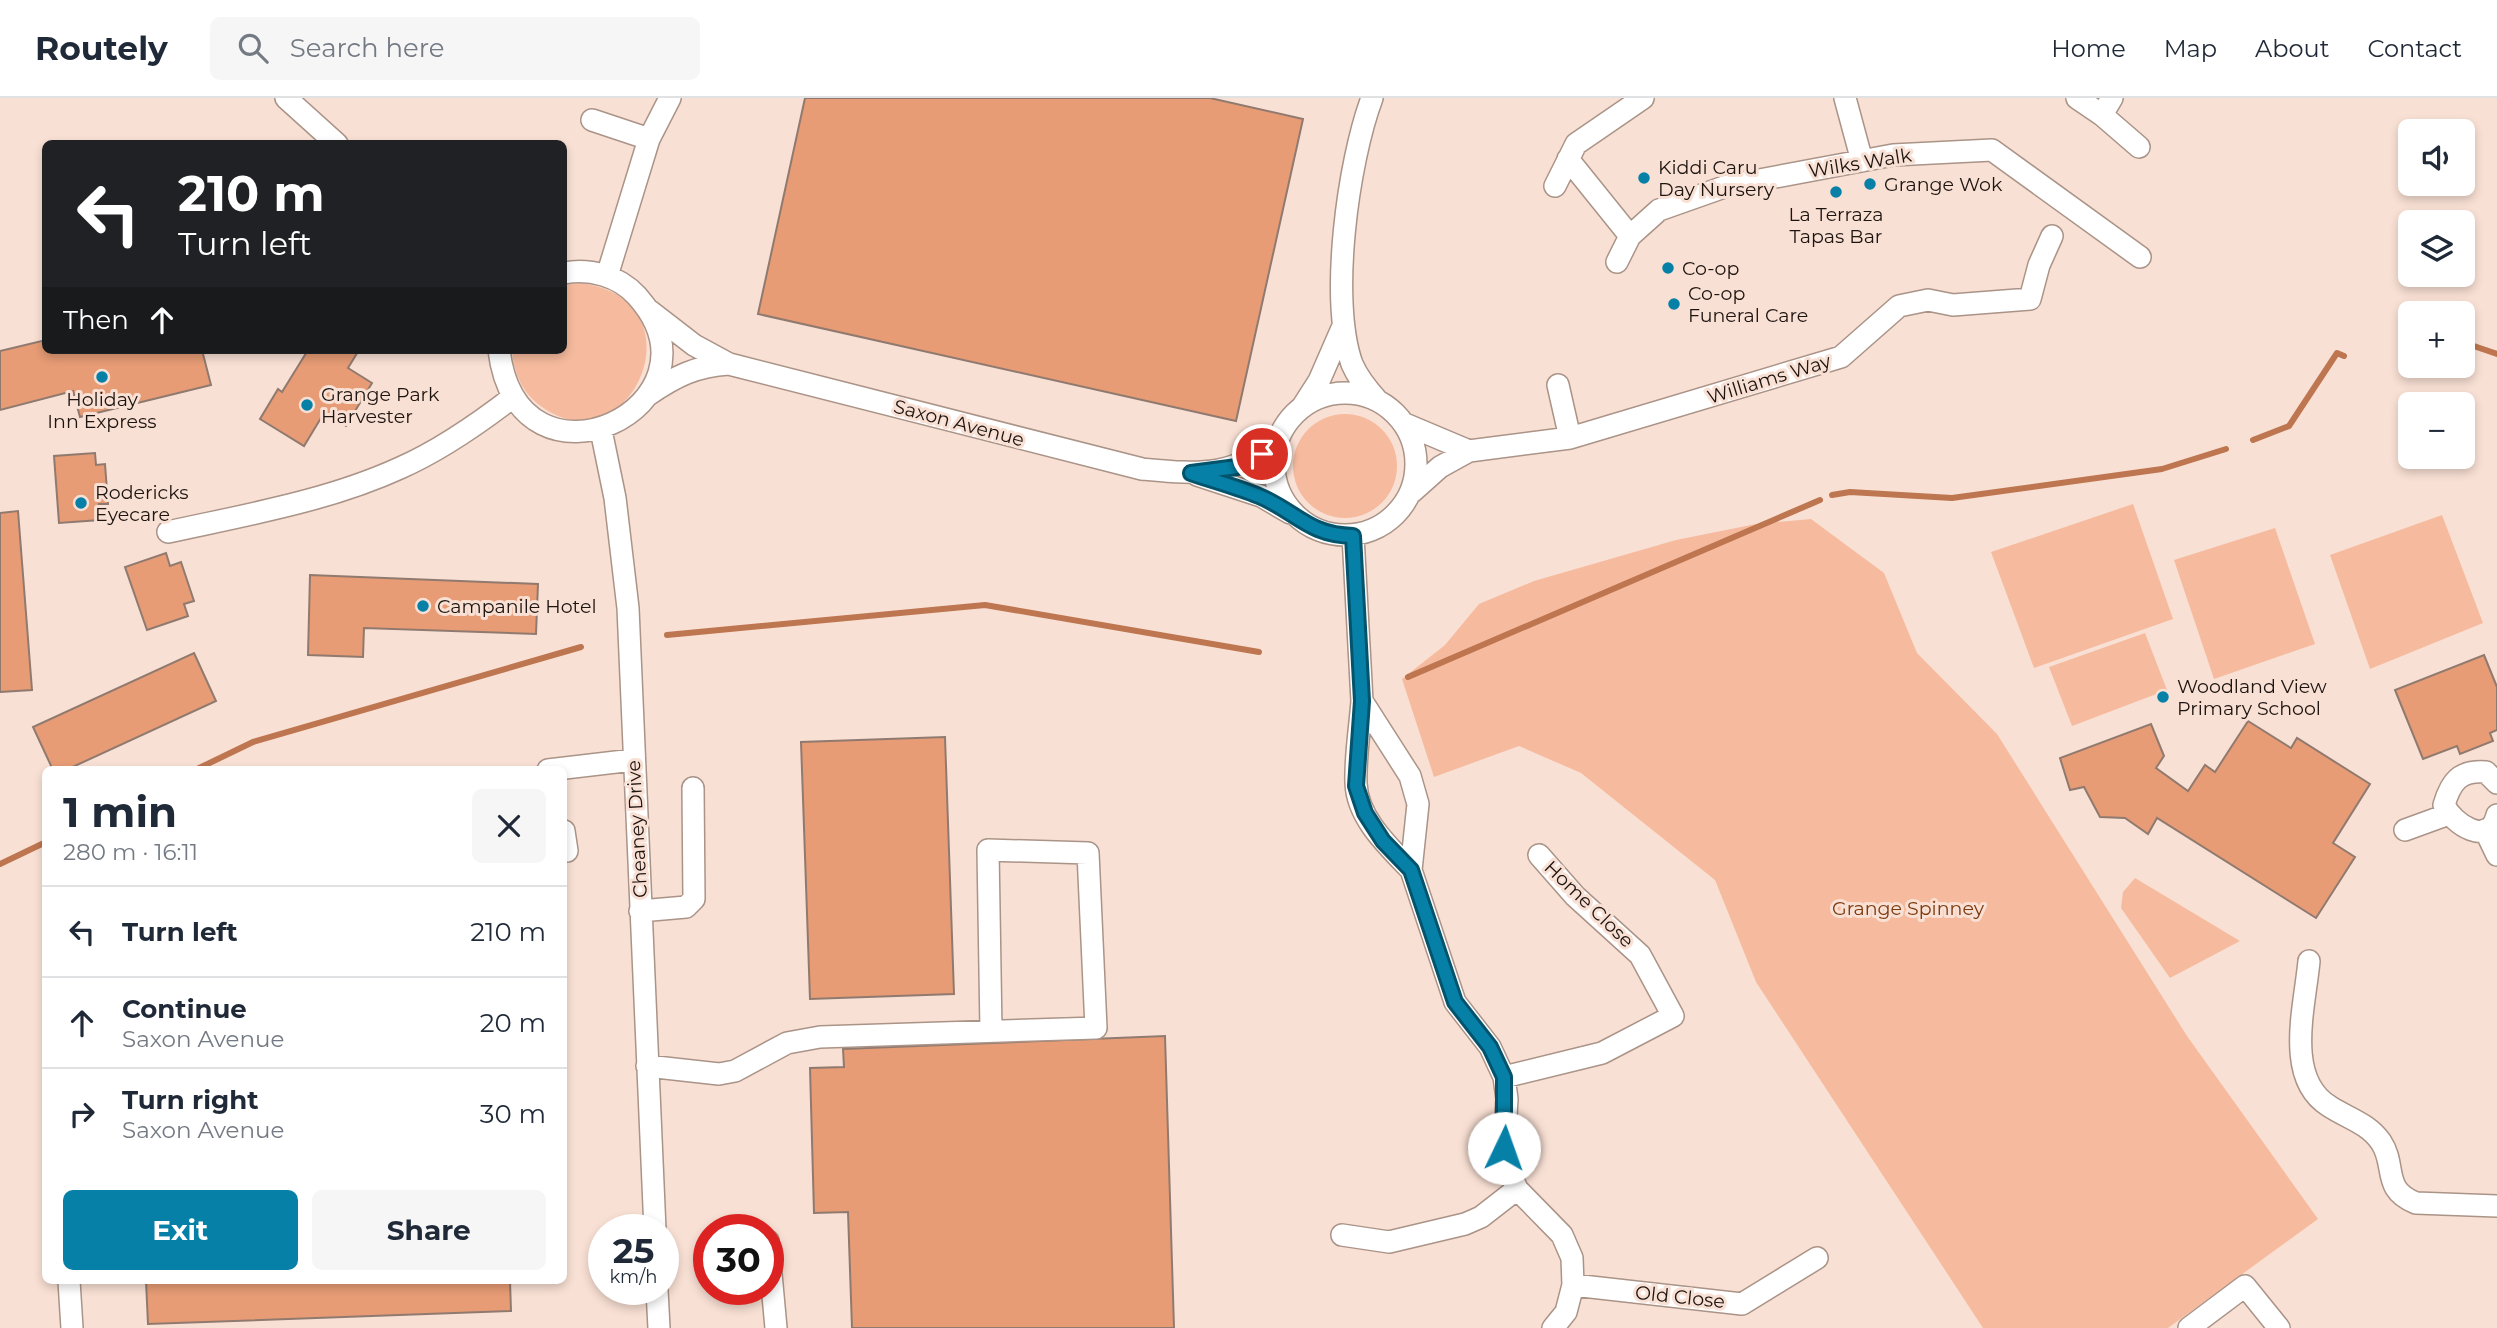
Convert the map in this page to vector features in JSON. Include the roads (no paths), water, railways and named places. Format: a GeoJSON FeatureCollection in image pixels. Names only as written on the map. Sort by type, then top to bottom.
{"type":"FeatureCollection","features":[{"type":"Feature","properties":{"kind":"street"},"geometry":{"type":"LineString","coordinates":[[286,98],[333,140]]}},
{"type":"Feature","properties":{"kind":"street"},"geometry":{"type":"LineString","coordinates":[[567,273],[590,272],[607,276],[649,139],[670,98]]}},
{"type":"Feature","properties":{"kind":"street"},"geometry":{"type":"LineString","coordinates":[[1372,98],[1352,180],[1344,247],[1343,326],[1353,365],[1377,400]]}},
{"type":"Feature","properties":{"kind":"street"},"geometry":{"type":"LineString","coordinates":[[1845,98],[1862,160]]}},
{"type":"Feature","properties":{"kind":"street"},"geometry":{"type":"LineString","coordinates":[[2077,98],[2107,106],[2139,146]]}},
{"type":"Feature","properties":{"kind":"street"},"geometry":{"type":"LineString","coordinates":[[1555,186],[1576,144],[1638,99]]}},
{"type":"Feature","properties":{"kind":"street"},"geometry":{"type":"LineString","coordinates":[[592,120],[649,139]]}},
{"type":"Feature","properties":{"kind":"street","name":"Wilks Walk"},"geometry":{"type":"LineString","coordinates":[[1617,261],[1630,236],[1659,210],[1727,186],[1893,155],[1992,150],[2140,257]]}},
{"type":"Feature","properties":{"kind":"street"},"geometry":{"type":"LineString","coordinates":[[1567,159],[1630,236]]}},
{"type":"Feature","properties":{"kind":"street","name":"Williams Way"},"geometry":{"type":"LineString","coordinates":[[1412,492],[1440,467],[1469,451],[1570,438],[1841,357],[1899,306],[1928,300],[1953,305],[2030,299],[2039,265],[2052,236]]}},
{"type":"Feature","properties":{"kind":"street","name":"Saxon Avenue"},"geometry":{"type":"LineString","coordinates":[[607,276],[630,289],[650,311],[694,345],[729,364],[1142,469],[1191,473],[1237,467],[1262,454],[1279,436]]}},
{"type":"Feature","properties":{"kind":"street"},"geometry":{"type":"LineString","coordinates":[[648,395],[660,358],[658,332],[650,311]]}},
{"type":"Feature","properties":{"kind":"street"},"geometry":{"type":"LineString","coordinates":[[1303,406],[1321,397],[1340,393],[1359,394],[1377,400],[1392,410],[1405,424],[1415,445],[1417,469],[1412,492],[1398,513],[1378,529],[1353,536],[1331,535],[1311,528],[1293,514],[1280,496],[1274,475],[1274,456],[1279,436],[1289,419],[1303,406],[1320,381],[1343,326]]}},
{"type":"Feature","properties":{"kind":"street"},"geometry":{"type":"LineString","coordinates":[[499,354],[502,375],[513,397],[530,415],[551,427],[576,432],[601,430]]}},
{"type":"Feature","properties":{"kind":"street","name":"Saxon Avenue"},"geometry":{"type":"LineString","coordinates":[[601,430],[627,416],[648,395],[680,374],[702,366],[729,364]]}},
{"type":"Feature","properties":{"kind":"street"},"geometry":{"type":"LineString","coordinates":[[1558,385],[1570,438]]}},
{"type":"Feature","properties":{"kind":"street"},"geometry":{"type":"LineString","coordinates":[[168,532],[323,495],[399,469],[438,449],[513,397]]}},
{"type":"Feature","properties":{"kind":"street"},"geometry":{"type":"LineString","coordinates":[[1405,424],[1469,451]]}},
{"type":"Feature","properties":{"kind":"street","name":"Cheaney Drive"},"geometry":{"type":"LineString","coordinates":[[601,430],[615,498],[628,608],[653,1214]]}},
{"type":"Feature","properties":{"kind":"street","name":"Saxon Avenue"},"geometry":{"type":"LineString","coordinates":[[1191,473],[1261,496],[1293,514]]}},
{"type":"Feature","properties":{"kind":"street"},"geometry":{"type":"LineString","coordinates":[[1353,536],[1362,701],[1356,786],[1365,813],[1383,841],[1411,870]]}},
{"type":"Feature","properties":{"kind":"street"},"geometry":{"type":"LineString","coordinates":[[1362,701],[1410,776],[1418,804],[1411,870],[1455,1002],[1490,1047],[1504,1077],[1504,1148],[1517,1189],[1562,1235],[1572,1258],[1573,1285],[1566,1312],[1553,1328]]}},
{"type":"Feature","properties":{"kind":"street"},"geometry":{"type":"LineString","coordinates":[[567,768],[634,760]]}},
{"type":"Feature","properties":{"kind":"street"},"geometry":{"type":"LineString","coordinates":[[2497,781],[2486,772],[2463,774],[2453,781],[2444,805],[2457,824],[2474,831],[2491,822],[2497,855]]}},
{"type":"Feature","properties":{"kind":"street"},"geometry":{"type":"LineString","coordinates":[[640,911],[686,906],[694,899],[693,788]]}},
{"type":"Feature","properties":{"kind":"street"},"geometry":{"type":"LineString","coordinates":[[2405,830],[2448,814]]}},
{"type":"Feature","properties":{"kind":"street"},"geometry":{"type":"LineString","coordinates":[[647,1066],[719,1074],[735,1071],[787,1043],[820,1037],[1096,1028],[1088,853],[988,850],[991,1031]]}},
{"type":"Feature","properties":{"kind":"street","name":"Home Close"},"geometry":{"type":"LineString","coordinates":[[1504,1077],[1602,1053],[1673,1016],[1640,955],[1574,896],[1539,855]]}},
{"type":"Feature","properties":{"kind":"street"},"geometry":{"type":"LineString","coordinates":[[2309,961],[2300,1057],[2306,1082],[2329,1106],[2372,1130],[2383,1145],[2394,1188],[2407,1199],[2416,1203],[2497,1206]]}},
{"type":"Feature","properties":{"kind":"street"},"geometry":{"type":"LineString","coordinates":[[1342,1235],[1389,1242],[1465,1224],[1481,1217],[1517,1189]]}},
{"type":"Feature","properties":{"kind":"street","name":"Old Close"},"geometry":{"type":"LineString","coordinates":[[1573,1285],[1742,1304],[1817,1258]]}},
{"type":"Feature","properties":{"kind":"street"},"geometry":{"type":"LineString","coordinates":[[69,1284],[72,1328]]}},
{"type":"Feature","properties":{"kind":"street"},"geometry":{"type":"LineString","coordinates":[[2189,1328],[2245,1286],[2279,1328]]}},
{"type":"Feature","properties":{"kind":"street"},"geometry":{"type":"LineString","coordinates":[[658,1305],[659,1328]]}},
{"type":"Feature","properties":{"kind":"street"},"geometry":{"type":"LineString","coordinates":[[774,1305],[776,1328]]}},
{"type":"Feature","properties":{"kind":"waterway"},"geometry":{"type":"LineString","coordinates":[[2475,346],[2497,354]]}},
{"type":"Feature","properties":{"kind":"waterway"},"geometry":{"type":"LineString","coordinates":[[2253,440],[2289,426],[2337,353],[2344,356]]}},
{"type":"Feature","properties":{"kind":"waterway"},"geometry":{"type":"LineString","coordinates":[[1832,495],[1850,492],[1952,498],[2162,469],[2226,449]]}},
{"type":"Feature","properties":{"kind":"waterway"},"geometry":{"type":"LineString","coordinates":[[1408,677],[1820,500]]}},
{"type":"Feature","properties":{"kind":"waterway"},"geometry":{"type":"LineString","coordinates":[[667,635],[985,605],[1259,652]]}},
{"type":"Feature","properties":{"kind":"waterway"},"geometry":{"type":"LineString","coordinates":[[203,766],[253,742],[581,647]]}},
{"type":"Feature","properties":{"kind":"waterway"},"geometry":{"type":"LineString","coordinates":[[0,864],[42,844]]}},
{"type":"Feature","properties":{"kind":"place","name":"Kiddi Caru Day Nursery"},"geometry":{"type":"Point","coordinates":[1644,178]}},
{"type":"Feature","properties":{"kind":"place","name":"Grange Wok"},"geometry":{"type":"Point","coordinates":[1870,184]}},
{"type":"Feature","properties":{"kind":"place","name":"La Terraza Tapas Bar"},"geometry":{"type":"Point","coordinates":[1836,192]}},
{"type":"Feature","properties":{"kind":"place","name":"Co-op"},"geometry":{"type":"Point","coordinates":[1668,268]}},
{"type":"Feature","properties":{"kind":"place","name":"Co-op Funeral Care"},"geometry":{"type":"Point","coordinates":[1674,304]}},
{"type":"Feature","properties":{"kind":"place","name":"Holiday Inn Express"},"geometry":{"type":"Point","coordinates":[102,377]}},
{"type":"Feature","properties":{"kind":"place","name":"Grange Park Harvester"},"geometry":{"type":"Point","coordinates":[307,405]}},
{"type":"Feature","properties":{"kind":"place","name":"Rodericks Eyecare"},"geometry":{"type":"Point","coordinates":[81,503]}},
{"type":"Feature","properties":{"kind":"place","name":"Campanile Hotel"},"geometry":{"type":"Point","coordinates":[423,606]}},
{"type":"Feature","properties":{"kind":"place","name":"Woodland View Primary School"},"geometry":{"type":"Point","coordinates":[2163,697]}},
{"type":"Feature","properties":{"kind":"park label","name":"Grange Spinney"},"geometry":{"type":"Point","coordinates":[1908,908]}}]}
